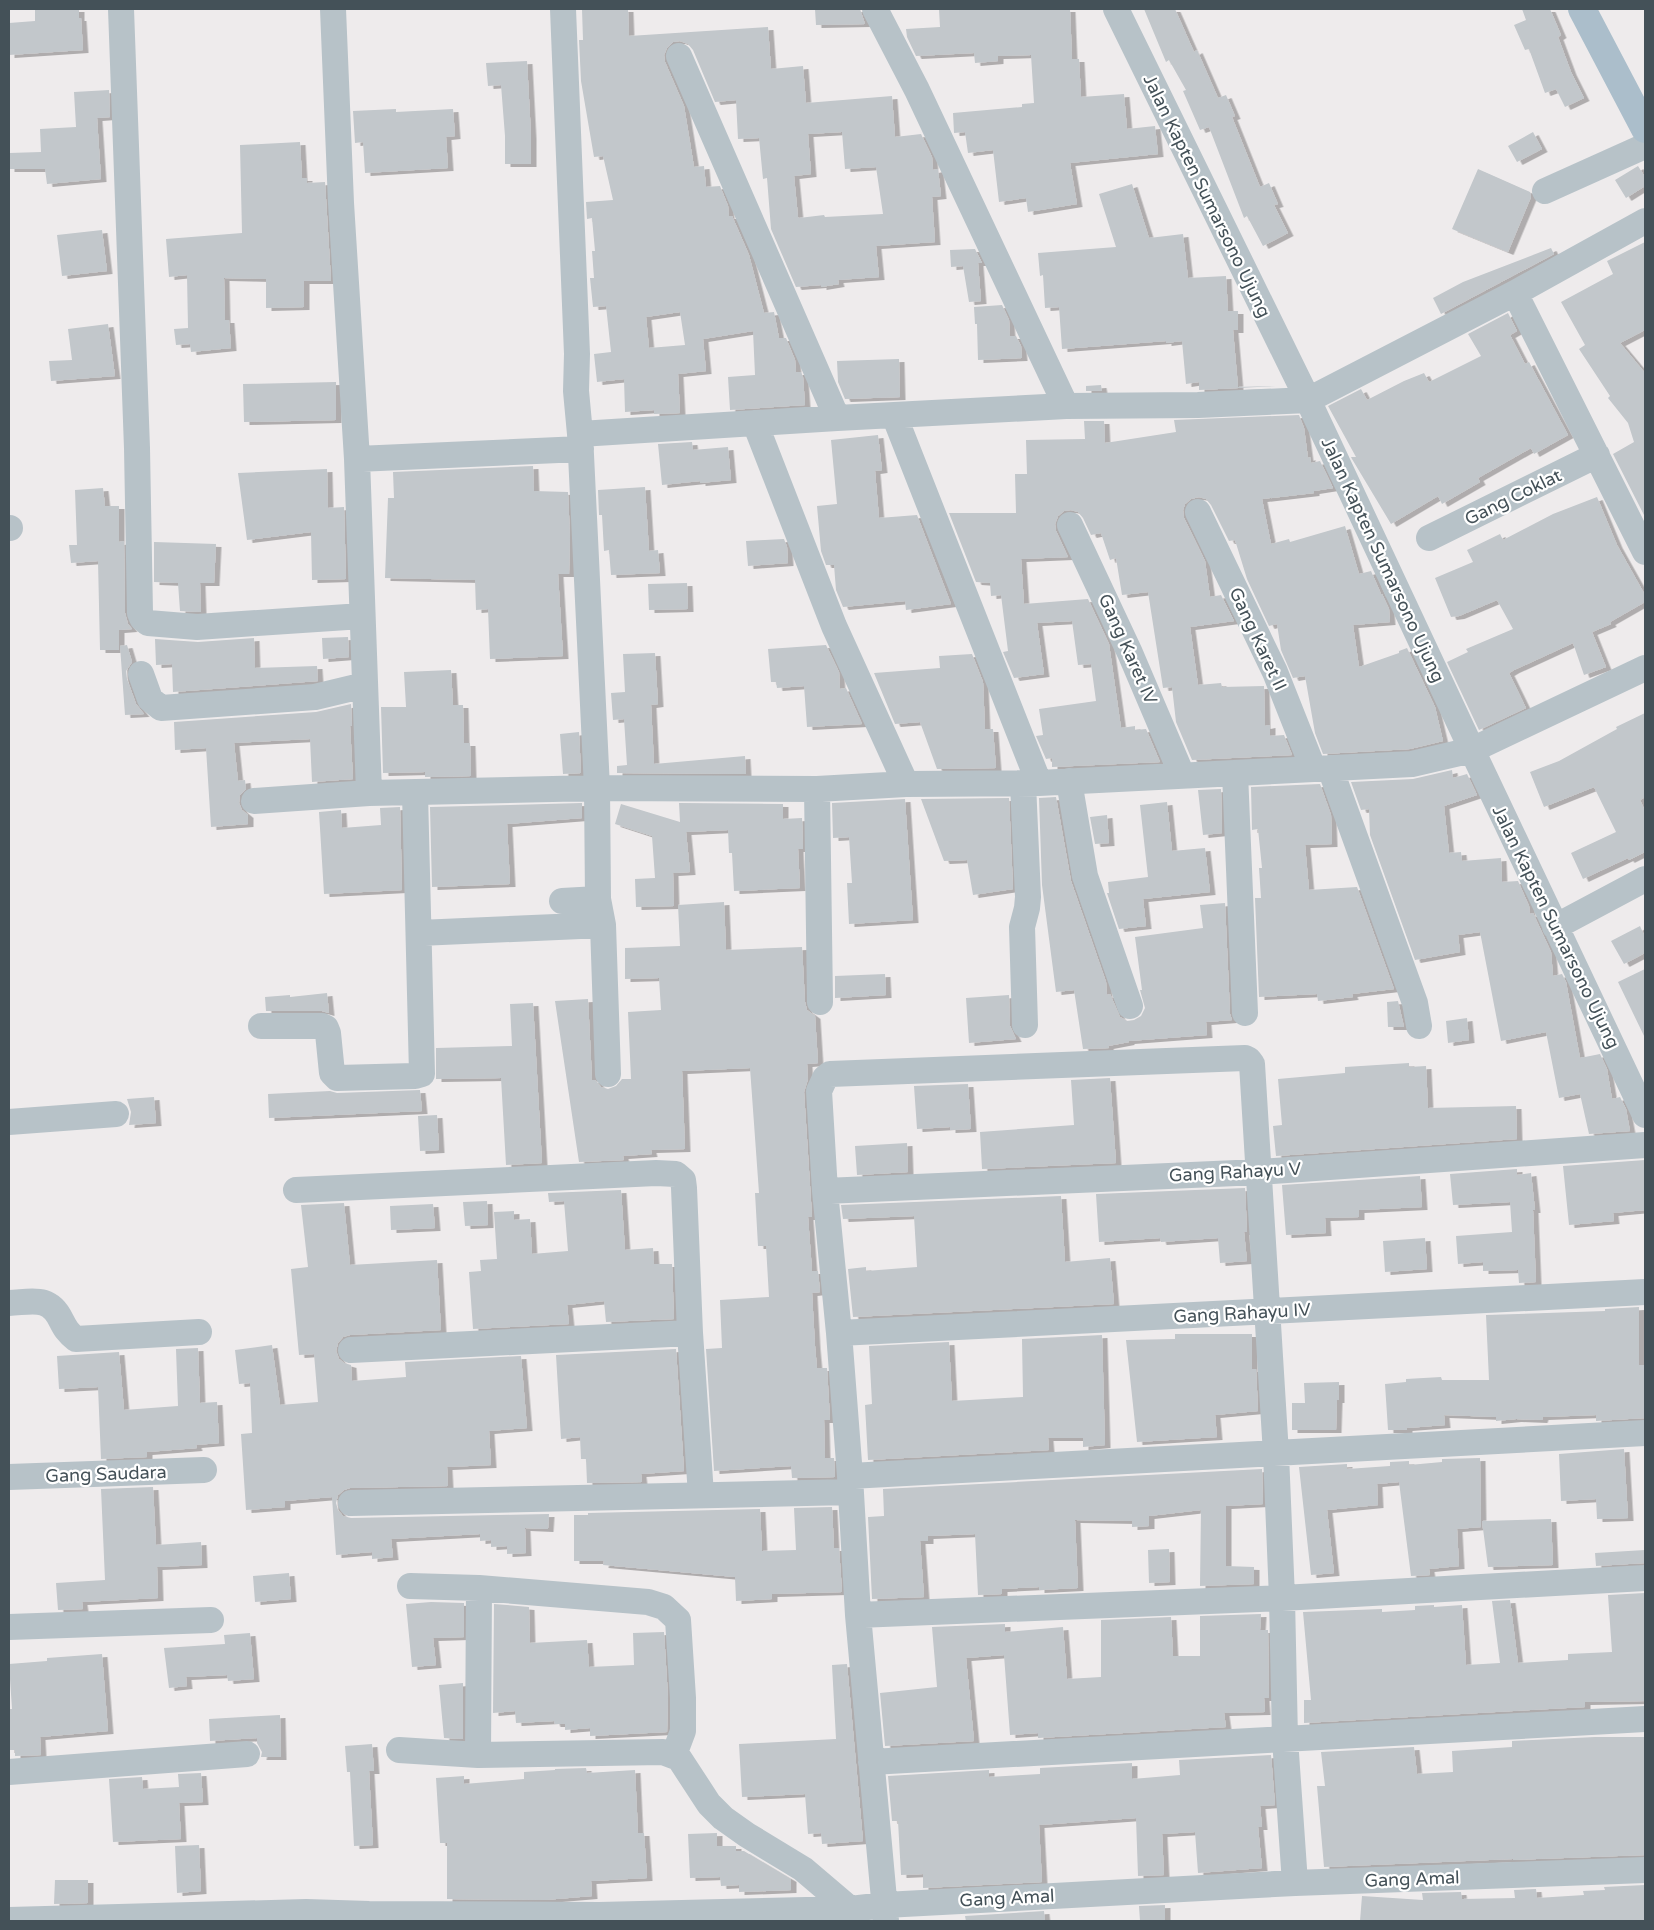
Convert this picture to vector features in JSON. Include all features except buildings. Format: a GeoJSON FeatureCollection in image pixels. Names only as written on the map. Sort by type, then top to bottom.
{"type":"FeatureCollection","features":[{"type":"Feature","properties":{"kind":"main road"},"geometry":{"type":"LineString","coordinates":[[1582,9],[1642,115]]}},
{"type":"Feature","properties":{"kind":"street"},"geometry":{"type":"LineString","coordinates":[[121,9],[137,448],[140,613],[142,618],[148,623],[198,627],[362,616]]}},
{"type":"Feature","properties":{"kind":"street"},"geometry":{"type":"LineString","coordinates":[[333,9],[340,203],[357,458],[368,793]]}},
{"type":"Feature","properties":{"kind":"street"},"geometry":{"type":"LineString","coordinates":[[563,9],[577,354],[576,391],[581,442],[597,788],[598,899],[603,925],[608,1074]]}},
{"type":"Feature","properties":{"kind":"street"},"geometry":{"type":"LineString","coordinates":[[875,9],[917,90],[1066,406]]}},
{"type":"Feature","properties":{"kind":"street","name":"Jalan Kapten Sumarsono Ujung"},"geometry":{"type":"LineString","coordinates":[[1116,9],[1308,400],[1645,1115]]}},
{"type":"Feature","properties":{"kind":"street"},"geometry":{"type":"LineString","coordinates":[[679,56],[837,418]]}},
{"type":"Feature","properties":{"kind":"street"},"geometry":{"type":"LineString","coordinates":[[1545,191],[1645,146]]}},
{"type":"Feature","properties":{"kind":"street"},"geometry":{"type":"LineString","coordinates":[[357,458],[581,442],[755,423],[1066,406],[1198,405],[1308,400],[1515,292],[1645,221]]}},
{"type":"Feature","properties":{"kind":"street"},"geometry":{"type":"LineString","coordinates":[[1515,292],[1645,552]]}},
{"type":"Feature","properties":{"kind":"street"},"geometry":{"type":"LineString","coordinates":[[894,415],[1031,783],[1028,908],[1022,928],[1025,1025]]}},
{"type":"Feature","properties":{"kind":"street"},"geometry":{"type":"LineString","coordinates":[[755,423],[834,626],[906,784]]}},
{"type":"Feature","properties":{"kind":"street","name":"Gang Coklat"},"geometry":{"type":"LineString","coordinates":[[1429,538],[1597,456]]}},
{"type":"Feature","properties":{"kind":"street","name":"Gang Karet II"},"geometry":{"type":"LineString","coordinates":[[1198,512],[1321,768],[1415,1003],[1420,1026]]}},
{"type":"Feature","properties":{"kind":"street","name":"Gang Karet IV"},"geometry":{"type":"LineString","coordinates":[[1070,525],[1130,653],[1182,775]]}},
{"type":"Feature","properties":{"kind":"street"},"geometry":{"type":"LineString","coordinates":[[254,801],[368,793],[597,788],[818,789],[906,784],[1069,782],[1412,764],[1472,750],[1645,668]]}},
{"type":"Feature","properties":{"kind":"street"},"geometry":{"type":"LineString","coordinates":[[141,674],[150,699],[161,708],[315,697],[365,686]]}},
{"type":"Feature","properties":{"kind":"street"},"geometry":{"type":"LineString","coordinates":[[1235,773],[1245,1013]]}},
{"type":"Feature","properties":{"kind":"street"},"geometry":{"type":"LineString","coordinates":[[1069,782],[1085,876],[1130,1006]]}},
{"type":"Feature","properties":{"kind":"street"},"geometry":{"type":"LineString","coordinates":[[818,789],[820,1002]]}},
{"type":"Feature","properties":{"kind":"street"},"geometry":{"type":"LineString","coordinates":[[261,1026],[322,1026],[326,1028],[332,1072],[337,1078],[420,1075],[423,1071],[415,793]]}},
{"type":"Feature","properties":{"kind":"street"},"geometry":{"type":"LineString","coordinates":[[1555,927],[1645,879]]}},
{"type":"Feature","properties":{"kind":"street"},"geometry":{"type":"LineString","coordinates":[[562,901],[598,899]]}},
{"type":"Feature","properties":{"kind":"street"},"geometry":{"type":"LineString","coordinates":[[419,933],[603,925]]}},
{"type":"Feature","properties":{"kind":"street"},"geometry":{"type":"LineString","coordinates":[[886,1913],[858,1615],[839,1333],[825,1191],[819,1091],[825,1078],[830,1074],[1245,1058],[1252,1064],[1276,1454],[1285,1739],[1295,1883]]}},
{"type":"Feature","properties":{"kind":"street"},"geometry":{"type":"LineString","coordinates":[[9,1122],[116,1114]]}},
{"type":"Feature","properties":{"kind":"street","name":"Gang Rahayu V"},"geometry":{"type":"LineString","coordinates":[[825,1191],[1259,1172],[1645,1146]]}},
{"type":"Feature","properties":{"kind":"street"},"geometry":{"type":"LineString","coordinates":[[296,1190],[656,1173],[676,1174],[683,1180],[684,1188],[690,1333],[701,1495]]}},
{"type":"Feature","properties":{"kind":"street","name":"Gang Rahayu IV"},"geometry":{"type":"LineString","coordinates":[[839,1333],[1645,1292]]}},
{"type":"Feature","properties":{"kind":"street"},"geometry":{"type":"LineString","coordinates":[[9,1303],[39,1302],[51,1304],[57,1310],[68,1333],[76,1338],[199,1332]]}},
{"type":"Feature","properties":{"kind":"street"},"geometry":{"type":"LineString","coordinates":[[351,1350],[690,1333]]}},
{"type":"Feature","properties":{"kind":"street"},"geometry":{"type":"LineString","coordinates":[[351,1503],[701,1495],[1276,1454],[1645,1433]]}},
{"type":"Feature","properties":{"kind":"street","name":"Gang Saudara"},"geometry":{"type":"LineString","coordinates":[[9,1477],[204,1470]]}},
{"type":"Feature","properties":{"kind":"street"},"geometry":{"type":"LineString","coordinates":[[858,1615],[1282,1598],[1645,1578]]}},
{"type":"Feature","properties":{"kind":"street"},"geometry":{"type":"LineString","coordinates":[[410,1586],[479,1588],[648,1602],[664,1607],[678,1620],[683,1731],[674,1756]]}},
{"type":"Feature","properties":{"kind":"street"},"geometry":{"type":"LineString","coordinates":[[478,1755],[479,1588]]}},
{"type":"Feature","properties":{"kind":"street"},"geometry":{"type":"LineString","coordinates":[[9,1627],[211,1620]]}},
{"type":"Feature","properties":{"kind":"street"},"geometry":{"type":"LineString","coordinates":[[871,1762],[1645,1719]]}},
{"type":"Feature","properties":{"kind":"street"},"geometry":{"type":"LineString","coordinates":[[399,1750],[478,1755],[663,1752],[679,1758],[709,1804],[723,1818],[747,1836],[803,1869],[850,1909]]}},
{"type":"Feature","properties":{"kind":"street"},"geometry":{"type":"LineString","coordinates":[[9,1772],[246,1754]]}},
{"type":"Feature","properties":{"kind":"street","name":"Gang Amal"},"geometry":{"type":"LineString","coordinates":[[9,1920],[306,1912],[599,1918],[850,1909],[886,1913],[1295,1883],[1645,1870]]}}]}
